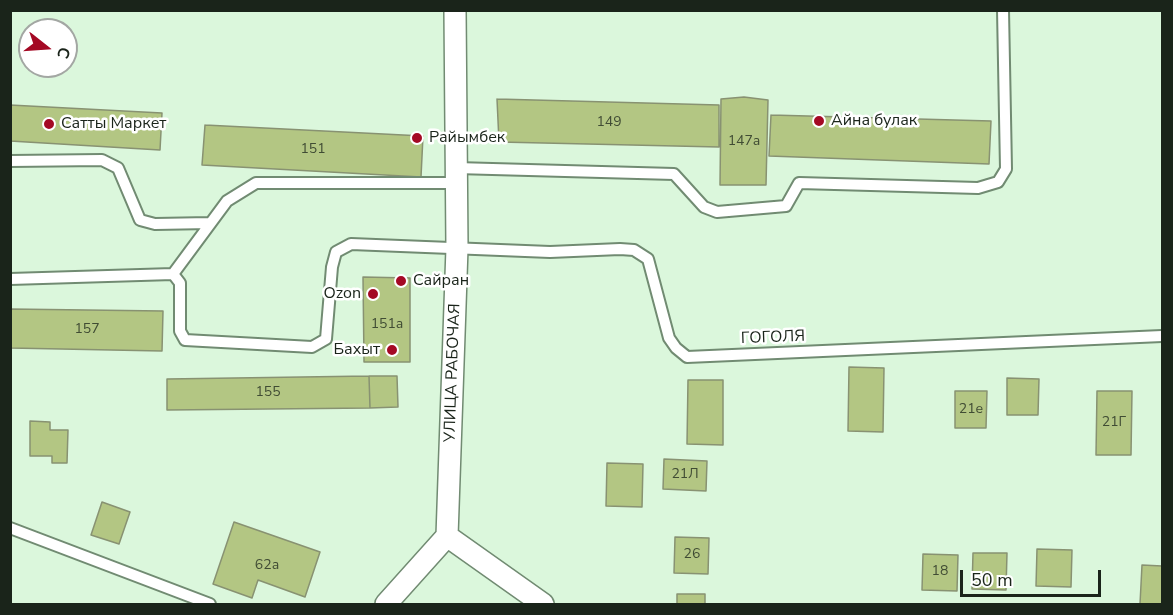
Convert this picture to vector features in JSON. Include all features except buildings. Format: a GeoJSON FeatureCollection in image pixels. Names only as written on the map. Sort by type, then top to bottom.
{"type":"FeatureCollection","features":[{"type":"Feature","properties":{"kind":"street","name":"УЛИЦА РАБОЧАЯ"},"geometry":{"type":"LineString","coordinates":[[447,536],[457,248],[455,10]]}},
{"type":"Feature","properties":{"kind":"street"},"geometry":{"type":"LineString","coordinates":[[386,604],[447,536],[543,604]]}},
{"type":"Feature","properties":{"kind":"lane"},"geometry":{"type":"LineString","coordinates":[[10,279],[172,274],[227,201],[256,183],[456,175],[674,174],[704,207],[717,212],[786,206],[799,183],[978,188],[998,182],[1006,169],[1003,10]]}},
{"type":"Feature","properties":{"kind":"lane"},"geometry":{"type":"LineString","coordinates":[[10,161],[102,160],[118,168],[140,220],[155,224],[210,224]]}},
{"type":"Feature","properties":{"kind":"lane","name":"ГОГОЛЯ"},"geometry":{"type":"LineString","coordinates":[[172,274],[180,283],[180,331],[185,340],[312,348],[326,339],[332,267],[336,252],[351,244],[550,252],[634,250],[648,259],[669,338],[675,348],[687,357],[1162,336]]}},
{"type":"Feature","properties":{"kind":"lane"},"geometry":{"type":"LineString","coordinates":[[10,528],[210,604]]}},
{"type":"Feature","properties":{"kind":"place","name":"Айна булак"},"geometry":{"type":"Point","coordinates":[819,121]}},
{"type":"Feature","properties":{"kind":"place","name":"Сатты Маркет"},"geometry":{"type":"Point","coordinates":[49,124]}},
{"type":"Feature","properties":{"kind":"place","name":"Райымбек"},"geometry":{"type":"Point","coordinates":[417,138]}},
{"type":"Feature","properties":{"kind":"place","name":"Сайран"},"geometry":{"type":"Point","coordinates":[401,281]}},
{"type":"Feature","properties":{"kind":"place","name":"Ozon"},"geometry":{"type":"Point","coordinates":[373,294]}},
{"type":"Feature","properties":{"kind":"place","name":"Бахыт"},"geometry":{"type":"Point","coordinates":[392,350]}}]}
